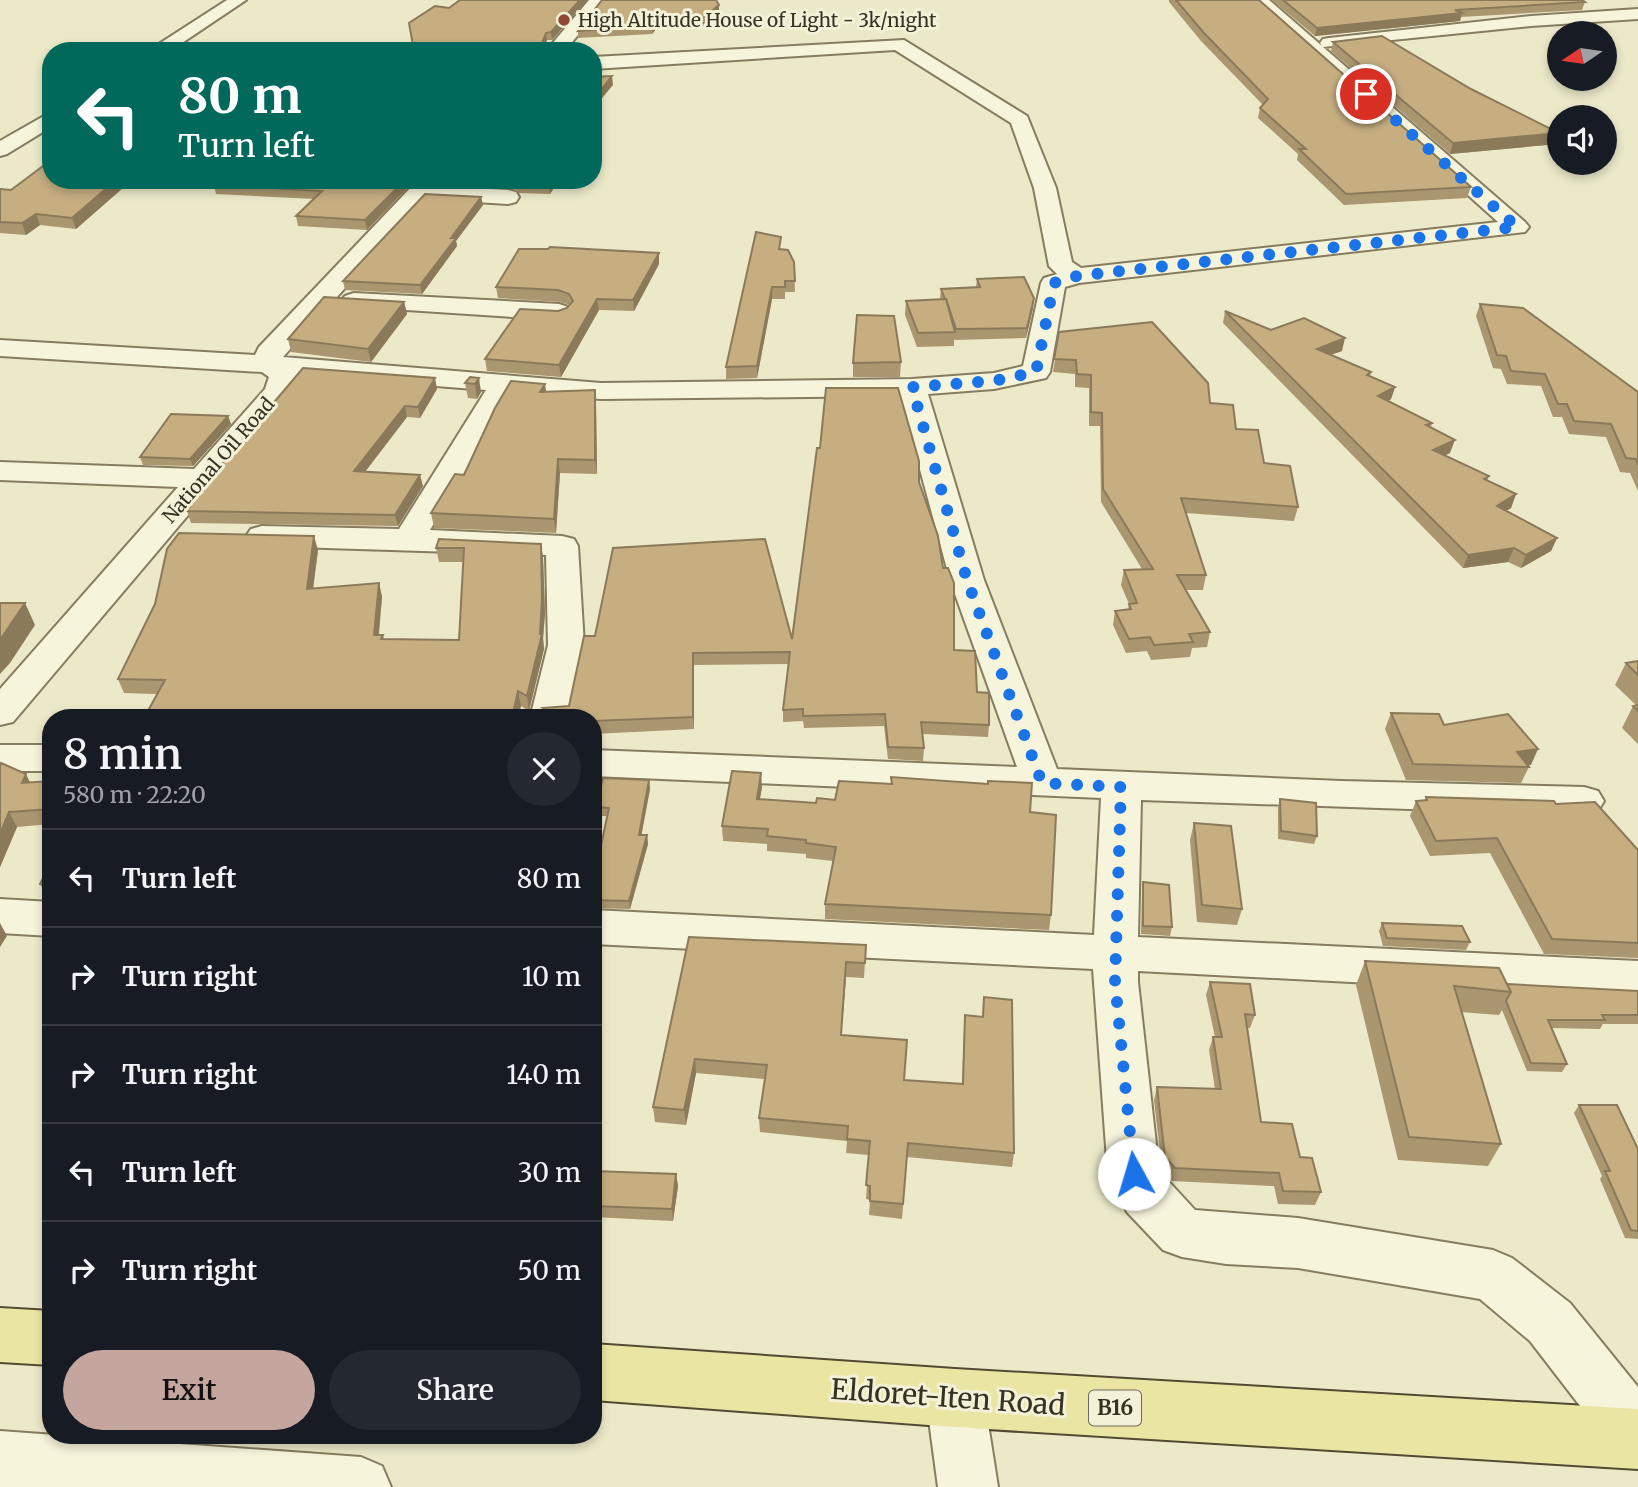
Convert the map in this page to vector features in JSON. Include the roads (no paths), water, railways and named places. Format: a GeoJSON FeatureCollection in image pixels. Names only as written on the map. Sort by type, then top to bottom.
{"type":"FeatureCollection","features":[{"type":"Feature","properties":{"kind":"main road"},"geometry":{"type":"LineString","coordinates":[[0,1335],[42,1337]]}},
{"type":"Feature","properties":{"kind":"main road","name":"Eldoret-Iten Road"},"geometry":{"type":"LineString","coordinates":[[602,1373],[955,1398],[1638,1439]]}},
{"type":"Feature","properties":{"kind":"street"},"geometry":{"type":"LineString","coordinates":[[171,42],[238,0]]}},
{"type":"Feature","properties":{"kind":"street"},"geometry":{"type":"LineString","coordinates":[[563,42],[598,0]]}},
{"type":"Feature","properties":{"kind":"street"},"geometry":{"type":"LineString","coordinates":[[0,348],[269,364],[601,391],[912,387],[993,381],[1036,372],[1054,283],[1077,276],[1517,227],[1259,0]]}},
{"type":"Feature","properties":{"kind":"street"},"geometry":{"type":"LineString","coordinates":[[1310,45],[1531,21],[1638,14]]}},
{"type":"Feature","properties":{"kind":"street"},"geometry":{"type":"LineString","coordinates":[[602,62],[898,44],[1020,120],[1045,188],[1061,266],[1077,276]]}},
{"type":"Feature","properties":{"kind":"street"},"geometry":{"type":"LineString","coordinates":[[0,150],[42,124]]}},
{"type":"Feature","properties":{"kind":"street","name":"National Oil Road"},"geometry":{"type":"LineString","coordinates":[[0,713],[278,391],[284,374],[269,364],[269,353],[421,189]]}},
{"type":"Feature","properties":{"kind":"street"},"geometry":{"type":"LineString","coordinates":[[447,189],[508,197]]}},
{"type":"Feature","properties":{"kind":"street"},"geometry":{"type":"LineString","coordinates":[[321,299],[559,312]]}},
{"type":"Feature","properties":{"kind":"street"},"geometry":{"type":"LineString","coordinates":[[409,539],[504,383]]}},
{"type":"Feature","properties":{"kind":"street"},"geometry":{"type":"LineString","coordinates":[[912,387],[967,580],[1042,783]]}},
{"type":"Feature","properties":{"kind":"street"},"geometry":{"type":"LineString","coordinates":[[0,471],[202,479]]}},
{"type":"Feature","properties":{"kind":"street"},"geometry":{"type":"LineString","coordinates":[[155,534],[195,535]]}},
{"type":"Feature","properties":{"kind":"street"},"geometry":{"type":"LineString","coordinates":[[235,536],[409,539],[562,546],[566,645],[551,709]]}},
{"type":"Feature","properties":{"kind":"street"},"geometry":{"type":"LineString","coordinates":[[0,758],[42,758]]}},
{"type":"Feature","properties":{"kind":"street"},"geometry":{"type":"LineString","coordinates":[[602,763],[1121,787],[1584,801]]}},
{"type":"Feature","properties":{"kind":"street"},"geometry":{"type":"LineString","coordinates":[[1121,787],[1115,982],[1134,1174],[1145,1195],[1182,1233],[1226,1239],[1298,1242],[1493,1276],[1550,1322],[1638,1433]]}},
{"type":"Feature","properties":{"kind":"street"},"geometry":{"type":"LineString","coordinates":[[0,916],[42,918]]}},
{"type":"Feature","properties":{"kind":"street"},"geometry":{"type":"LineString","coordinates":[[602,927],[1638,979]]}},
{"type":"Feature","properties":{"kind":"street"},"geometry":{"type":"LineString","coordinates":[[955,1398],[968,1487]]}},
{"type":"Feature","properties":{"kind":"street"},"geometry":{"type":"LineString","coordinates":[[0,1461],[361,1487]]}},
{"type":"Feature","properties":{"kind":"place","name":"High Altitude House of Light - 3k/night"},"geometry":{"type":"Point","coordinates":[564,20]}}]}
